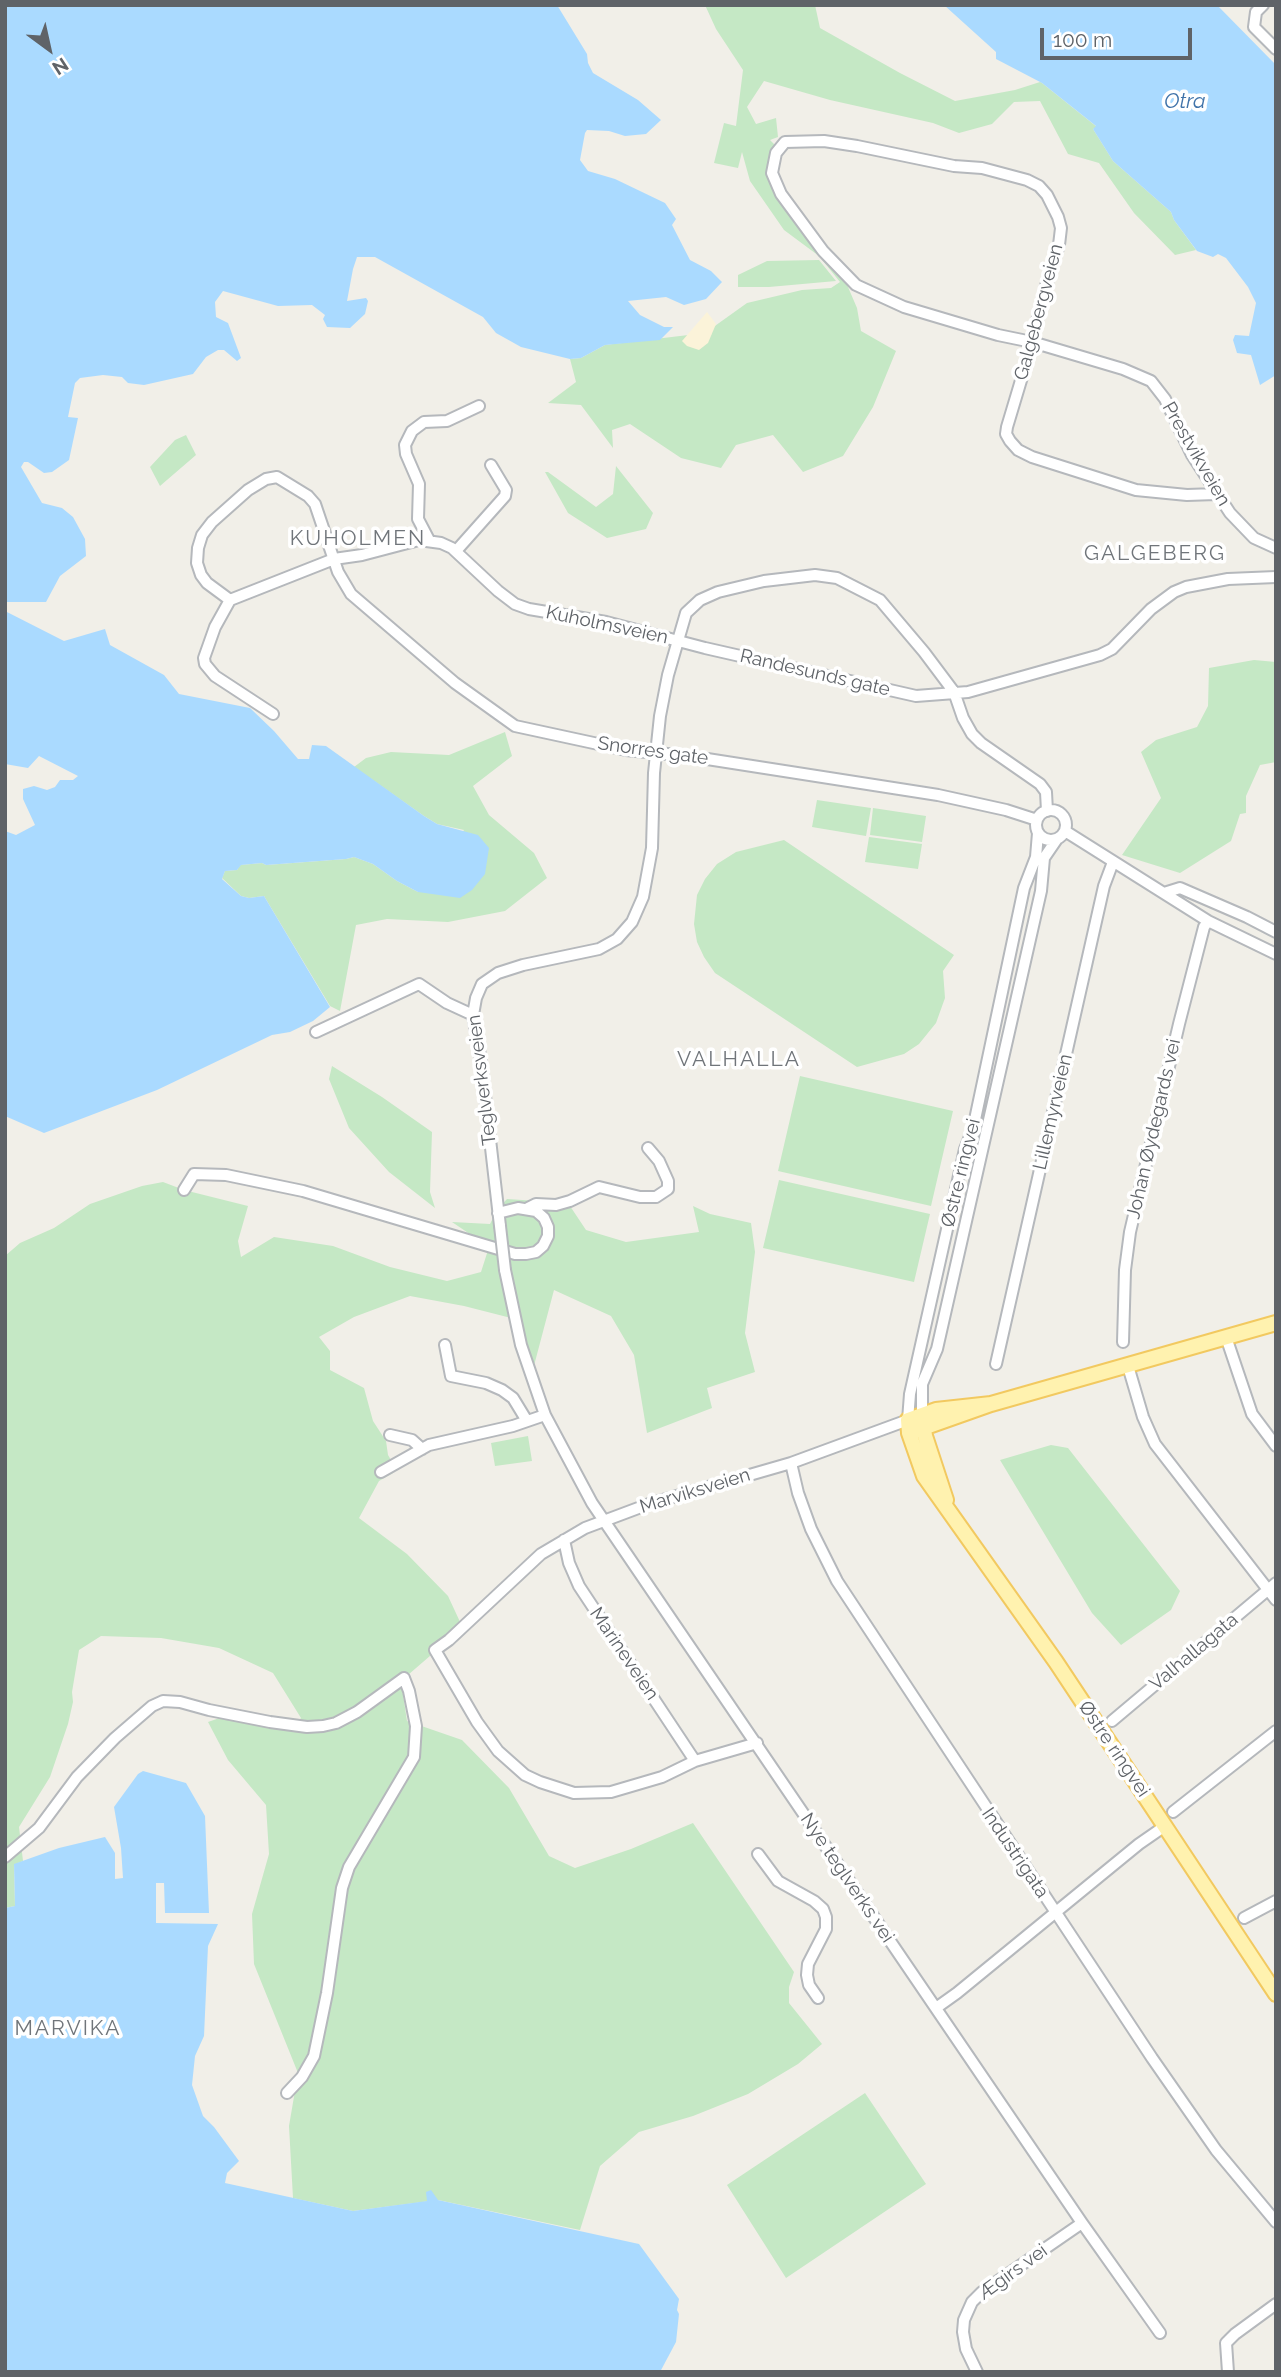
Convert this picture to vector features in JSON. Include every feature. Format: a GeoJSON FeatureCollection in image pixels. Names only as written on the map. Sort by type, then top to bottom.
{"type":"FeatureCollection","features":[{"type":"Feature","properties":{"kind":"main road","name":"Marviksveien"},"geometry":{"type":"LineString","coordinates":[[908,1427],[1276,1323]]}},
{"type":"Feature","properties":{"kind":"main road","name":"Østre ringvei"},"geometry":{"type":"LineString","coordinates":[[923,1421],[947,1506]]}},
{"type":"Feature","properties":{"kind":"main road","name":"Østre ringvei"},"geometry":{"type":"LineString","coordinates":[[908,1427],[925,1476],[1056,1662],[1276,1994]]}},
{"type":"Feature","properties":{"kind":"street"},"geometry":{"type":"LineString","coordinates":[[1263,5],[1256,12],[1254,27],[1276,49]]}},
{"type":"Feature","properties":{"kind":"street","name":"Galgebergveien"},"geometry":{"type":"LineString","coordinates":[[1032,342],[904,307],[856,285],[823,251],[775,182],[772,173],[776,153],[785,142],[807,140],[857,146],[900,156],[982,168],[1027,180],[1039,186],[1054,206],[1060,228],[1059,245],[1032,342],[1006,434],[1018,450],[1032,457],[1136,490],[1187,495],[1216,494]]}},
{"type":"Feature","properties":{"kind":"street","name":"Prestvikveien"},"geometry":{"type":"LineString","coordinates":[[1032,342],[1123,369],[1151,381],[1165,399],[1185,442],[1216,494],[1246,531],[1276,548]]}},
{"type":"Feature","properties":{"kind":"street"},"geometry":{"type":"LineString","coordinates":[[274,714],[215,676],[205,664],[204,659],[215,627],[230,600],[334,559],[429,540],[418,519],[419,484],[405,446],[412,431],[424,422],[447,421],[479,406]]}},
{"type":"Feature","properties":{"kind":"street"},"geometry":{"type":"LineString","coordinates":[[456,551],[505,496],[506,489],[491,465]]}},
{"type":"Feature","properties":{"kind":"street"},"geometry":{"type":"LineString","coordinates":[[230,600],[207,583],[201,575],[197,563],[198,548],[202,535],[212,522],[248,490],[267,478],[285,480],[315,504],[334,559]]}},
{"type":"Feature","properties":{"kind":"street","name":"Kuholmsveien"},"geometry":{"type":"LineString","coordinates":[[429,540],[456,551],[487,582],[515,604],[677,639],[692,605],[706,596],[764,581],[804,576],[828,576],[857,586],[880,600],[924,652],[954,692],[972,734],[1040,784],[1046,792],[1047,811]]}},
{"type":"Feature","properties":{"kind":"street","name":"Snorres gate"},"geometry":{"type":"LineString","coordinates":[[334,559],[343,582],[356,599],[455,683],[497,715],[524,728],[626,750],[656,752],[938,795],[1006,810],[1037,820]]}},
{"type":"Feature","properties":{"kind":"street"},"geometry":{"type":"LineString","coordinates":[[954,692],[975,690],[1100,655],[1112,649],[1151,609],[1174,592],[1186,587],[1228,579],[1276,577]]}},
{"type":"Feature","properties":{"kind":"street","name":"Randesunds gate"},"geometry":{"type":"LineString","coordinates":[[677,639],[705,648],[916,696],[954,692]]}},
{"type":"Feature","properties":{"kind":"street","name":"Teglverksveien"},"geometry":{"type":"LineString","coordinates":[[545,1415],[521,1345],[505,1270],[481,1061],[473,1015],[482,984],[498,973],[599,948],[625,932],[638,910],[653,834],[653,787],[662,702],[677,639]]}},
{"type":"Feature","properties":{"kind":"street"},"geometry":{"type":"LineString","coordinates":[[1053,810],[1062,816],[1066,826],[1061,835],[1047,840],[1038,833],[1037,820],[1047,811],[1053,810]]}},
{"type":"Feature","properties":{"kind":"street","name":"Østre ringvei"},"geometry":{"type":"LineString","coordinates":[[908,1427],[910,1394],[965,1149],[973,1129],[1024,888],[1038,848],[1038,833]]}},
{"type":"Feature","properties":{"kind":"street"},"geometry":{"type":"LineString","coordinates":[[1061,835],[1113,862],[1208,920],[1276,954]]}},
{"type":"Feature","properties":{"kind":"street","name":"Østre ringvei"},"geometry":{"type":"LineString","coordinates":[[923,1421],[922,1384],[937,1349],[1041,891],[1044,858],[1061,835]]}},
{"type":"Feature","properties":{"kind":"street","name":"Lillemyrveien"},"geometry":{"type":"LineString","coordinates":[[996,1364],[1101,900],[1113,862]]}},
{"type":"Feature","properties":{"kind":"street"},"geometry":{"type":"LineString","coordinates":[[1164,892],[1180,888],[1276,932]]}},
{"type":"Feature","properties":{"kind":"street","name":"Johan Øydegards vei"},"geometry":{"type":"LineString","coordinates":[[1123,1342],[1125,1270],[1130,1232],[1179,1024],[1208,920]]}},
{"type":"Feature","properties":{"kind":"street"},"geometry":{"type":"LineString","coordinates":[[316,1032],[419,984],[447,1003],[473,1015]]}},
{"type":"Feature","properties":{"kind":"street"},"geometry":{"type":"LineString","coordinates":[[498,1213],[536,1205],[556,1205],[599,1187],[651,1198],[668,1189],[668,1181],[648,1148]]}},
{"type":"Feature","properties":{"kind":"street"},"geometry":{"type":"LineString","coordinates":[[184,1190],[194,1174],[258,1181],[303,1191],[516,1254],[536,1252],[548,1237],[544,1218],[528,1208]]}},
{"type":"Feature","properties":{"kind":"street"},"geometry":{"type":"LineString","coordinates":[[1226,1338],[1252,1414],[1276,1446]]}},
{"type":"Feature","properties":{"kind":"street"},"geometry":{"type":"LineString","coordinates":[[445,1345],[451,1376],[486,1383],[502,1390],[516,1403],[527,1422]]}},
{"type":"Feature","properties":{"kind":"street"},"geometry":{"type":"LineString","coordinates":[[1128,1366],[1143,1417],[1155,1444],[1272,1586],[1276,1600]]}},
{"type":"Feature","properties":{"kind":"street"},"geometry":{"type":"LineString","coordinates":[[381,1472],[422,1449],[545,1415]]}},
{"type":"Feature","properties":{"kind":"street","name":"Nye teglverks vei"},"geometry":{"type":"LineString","coordinates":[[545,1415],[592,1503],[1082,2223],[1160,2333]]}},
{"type":"Feature","properties":{"kind":"street","name":"Marviksveien"},"geometry":{"type":"LineString","coordinates":[[695,1762],[662,1777],[611,1792],[574,1793],[525,1775],[511,1765],[487,1738],[435,1650],[541,1554],[585,1528],[649,1504],[791,1464],[908,1427]]}},
{"type":"Feature","properties":{"kind":"street"},"geometry":{"type":"LineString","coordinates":[[390,1436],[412,1440],[422,1449]]}},
{"type":"Feature","properties":{"kind":"street","name":"Industrigata"},"geometry":{"type":"LineString","coordinates":[[791,1464],[811,1529],[836,1581],[1054,1912],[1216,2150],[1276,2222]]}},
{"type":"Feature","properties":{"kind":"street","name":"Marineveien"},"geometry":{"type":"LineString","coordinates":[[564,1541],[579,1587],[695,1762]]}},
{"type":"Feature","properties":{"kind":"street","name":"Valhallagata"},"geometry":{"type":"LineString","coordinates":[[1112,1721],[1272,1586]]}},
{"type":"Feature","properties":{"kind":"street"},"geometry":{"type":"LineString","coordinates":[[5,1857],[39,1828],[77,1777],[115,1738],[152,1706],[163,1701],[180,1702],[270,1722],[307,1727],[323,1726],[347,1718],[404,1678],[416,1726],[414,1757],[349,1867],[342,1888],[327,1993],[314,2056],[302,2077],[287,2093]]}},
{"type":"Feature","properties":{"kind":"street"},"geometry":{"type":"LineString","coordinates":[[1173,1812],[1276,1731]]}},
{"type":"Feature","properties":{"kind":"street"},"geometry":{"type":"LineString","coordinates":[[695,1762],[757,1743]]}},
{"type":"Feature","properties":{"kind":"street"},"geometry":{"type":"LineString","coordinates":[[936,2008],[1164,1826]]}},
{"type":"Feature","properties":{"kind":"street"},"geometry":{"type":"LineString","coordinates":[[758,1854],[778,1881],[814,1900],[823,1909],[826,1929],[808,1964],[807,1975],[818,1998]]}},
{"type":"Feature","properties":{"kind":"street"},"geometry":{"type":"LineString","coordinates":[[1244,1918],[1276,1901]]}},
{"type":"Feature","properties":{"kind":"street","name":"Ægirs vei"},"geometry":{"type":"LineString","coordinates":[[977,2372],[966,2348],[963,2332],[964,2320],[972,2302],[982,2292],[1082,2223]]}},
{"type":"Feature","properties":{"kind":"street"},"geometry":{"type":"LineString","coordinates":[[1227,2372],[1226,2343],[1276,2304]]}},
{"type":"Feature","properties":{"kind":"green space"},"geometry":{"type":"Polygon","coordinates":[[[705,5],[815,5],[820,28],[955,101],[1015,90],[1040,82],[1097,127],[1093,129],[1113,161],[1171,212],[1196,250],[1175,255],[1134,213],[1099,163],[1068,154],[1040,101],[1014,102],[992,124],[959,133],[933,123],[830,100],[764,81],[747,107],[756,124],[776,118],[778,137],[770,140],[781,151],[778,179],[845,280],[857,308],[861,331],[896,351],[873,407],[843,456],[803,472],[773,435],[736,445],[721,468],[681,458],[630,424],[612,430],[613,448],[581,405],[548,403],[576,382],[570,359],[581,358],[605,345],[705,333],[747,303],[802,290],[831,288],[840,282],[819,256],[784,230],[750,181],[742,152],[738,168],[714,163],[724,123],[736,126],[743,70],[716,29],[705,5]]]}},
{"type":"Feature","properties":{"kind":"green space"},"geometry":{"type":"Polygon","coordinates":[[[819,260],[836,281],[738,287],[738,275],[767,261],[819,260]]]}},
{"type":"Feature","properties":{"kind":"green space"},"geometry":{"type":"Polygon","coordinates":[[[186,435],[196,455],[160,486],[150,467],[175,440],[186,435]]]}},
{"type":"Feature","properties":{"kind":"green space"},"geometry":{"type":"Polygon","coordinates":[[[616,466],[653,513],[646,529],[607,538],[568,513],[545,472],[596,507],[613,494],[616,466]]]}},
{"type":"Feature","properties":{"kind":"green space"},"geometry":{"type":"Polygon","coordinates":[[[1254,660],[1276,662],[1276,762],[1260,765],[1246,796],[1246,813],[1240,814],[1231,841],[1180,873],[1122,855],[1161,798],[1141,752],[1156,740],[1197,727],[1208,706],[1209,668],[1254,660]]]}},
{"type":"Feature","properties":{"kind":"green space"},"geometry":{"type":"Polygon","coordinates":[[[505,732],[512,756],[473,786],[489,815],[534,853],[547,878],[505,911],[448,922],[387,919],[356,925],[340,1011],[330,1006],[264,896],[241,896],[222,878],[225,871],[237,870],[240,865],[354,857],[373,864],[418,892],[464,830],[437,824],[354,767],[366,758],[391,752],[449,755],[505,732]]]}},
{"type":"Feature","properties":{"kind":"green space"},"geometry":{"type":"Polygon","coordinates":[[[817,800],[871,808],[866,836],[812,827],[817,800]]]}},
{"type":"Feature","properties":{"kind":"green space"},"geometry":{"type":"Polygon","coordinates":[[[873,808],[926,816],[922,842],[870,835],[873,808]]]}},
{"type":"Feature","properties":{"kind":"green space"},"geometry":{"type":"Polygon","coordinates":[[[869,837],[922,844],[918,869],[865,862],[869,837]]]}},
{"type":"Feature","properties":{"kind":"green space"},"geometry":{"type":"Polygon","coordinates":[[[784,840],[954,955],[943,971],[945,998],[936,1023],[919,1044],[904,1054],[857,1067],[715,973],[704,957],[697,942],[694,924],[697,895],[705,879],[717,864],[736,852],[784,840]]]}},
{"type":"Feature","properties":{"kind":"green space"},"geometry":{"type":"Polygon","coordinates":[[[332,1066],[432,1132],[430,1192],[435,1208],[389,1172],[349,1128],[329,1079],[332,1066]]]}},
{"type":"Feature","properties":{"kind":"green space"},"geometry":{"type":"Polygon","coordinates":[[[800,1076],[953,1111],[931,1206],[778,1171],[800,1076]]]}},
{"type":"Feature","properties":{"kind":"green space"},"geometry":{"type":"Polygon","coordinates":[[[779,1180],[930,1214],[914,1282],[763,1248],[779,1180]]]}},
{"type":"Feature","properties":{"kind":"green space"},"geometry":{"type":"Polygon","coordinates":[[[163,1182],[248,1206],[238,1241],[241,1257],[274,1237],[333,1246],[390,1267],[447,1281],[481,1272],[489,1247],[452,1222],[490,1224],[507,1199],[568,1203],[586,1230],[626,1242],[699,1232],[693,1206],[710,1214],[751,1223],[755,1252],[745,1333],[755,1372],[707,1388],[712,1408],[647,1433],[634,1355],[611,1316],[554,1290],[531,1377],[515,1319],[464,1306],[410,1296],[354,1317],[319,1337],[330,1351],[330,1370],[364,1388],[373,1421],[386,1441],[391,1460],[389,1467],[393,1473],[379,1481],[359,1518],[407,1554],[448,1596],[461,1624],[445,1643],[401,1681],[407,1721],[462,1740],[509,1788],[549,1856],[575,1868],[631,1849],[693,1823],[794,1972],[789,1987],[789,2003],[822,2044],[798,2064],[748,2094],[693,2116],[639,2132],[600,2166],[580,2230],[438,2200],[353,2211],[293,2198],[289,2126],[298,2073],[254,1964],[252,1914],[269,1854],[266,1805],[228,1760],[208,1722],[231,1714],[291,1729],[301,1718],[273,1673],[219,1648],[161,1638],[101,1636],[79,1650],[68,1724],[50,1777],[19,1827],[23,1861],[14,1865],[15,1906],[5,1908],[5,1256],[20,1243],[54,1228],[90,1204],[142,1186],[163,1182]]]}},
{"type":"Feature","properties":{"kind":"green space"},"geometry":{"type":"Polygon","coordinates":[[[528,1436],[532,1461],[495,1466],[491,1443],[528,1436]]]}},
{"type":"Feature","properties":{"kind":"green space"},"geometry":{"type":"Polygon","coordinates":[[[1051,1445],[1068,1448],[1180,1591],[1171,1610],[1121,1645],[1092,1613],[1000,1460],[1051,1445]]]}},
{"type":"Feature","properties":{"kind":"green space"},"geometry":{"type":"Polygon","coordinates":[[[865,2093],[926,2184],[786,2278],[727,2185],[865,2093]]]}},
{"type":"Feature","properties":{"kind":"sand"},"geometry":{"type":"Polygon","coordinates":[[[707,312],[716,324],[708,343],[699,350],[687,346],[682,341],[707,312]]]}},
{"type":"Feature","properties":{"kind":"water"},"geometry":{"type":"Polygon","coordinates":[[[5,5],[557,5],[587,54],[593,73],[638,100],[661,120],[646,134],[625,136],[609,131],[587,130],[580,160],[588,171],[615,179],[665,203],[676,219],[672,225],[690,260],[711,271],[722,282],[706,299],[684,305],[666,297],[628,301],[640,315],[664,327],[673,327],[660,340],[605,345],[581,358],[570,359],[521,347],[496,333],[483,317],[375,257],[357,257],[347,301],[366,298],[368,301],[365,314],[350,328],[327,327],[323,319],[325,315],[312,305],[278,306],[223,291],[215,302],[216,317],[228,323],[241,358],[237,361],[224,350],[218,350],[206,357],[193,374],[144,385],[128,383],[122,377],[103,375],[80,378],[75,383],[68,417],[78,418],[69,460],[52,472],[44,473],[28,462],[24,462],[21,467],[42,503],[62,508],[73,517],[85,539],[86,556],[60,576],[46,602],[5,602],[5,5]]]}},
{"type":"Feature","properties":{"kind":"water","name":"Otra"},"geometry":{"type":"Polygon","coordinates":[[[944,5],[1217,5],[1276,65],[1276,375],[1260,385],[1251,355],[1237,353],[1233,340],[1235,335],[1249,336],[1256,303],[1248,287],[1226,258],[1197,251],[1171,212],[1113,161],[1093,129],[1096,126],[1042,83],[996,59],[996,52],[944,5]]]}},
{"type":"Feature","properties":{"kind":"water"},"geometry":{"type":"Polygon","coordinates":[[[5,611],[64,641],[105,629],[110,645],[164,675],[179,694],[250,708],[298,759],[309,759],[312,745],[326,746],[437,824],[478,835],[489,848],[485,874],[472,890],[460,898],[418,892],[373,864],[354,857],[241,865],[237,870],[225,871],[222,879],[241,896],[264,896],[330,1007],[313,1021],[290,1032],[272,1035],[157,1090],[44,1133],[5,1116],[5,831],[16,835],[35,825],[23,799],[23,789],[34,786],[47,790],[55,787],[60,780],[73,780],[78,776],[39,756],[28,768],[5,764],[5,611]]]}},
{"type":"Feature","properties":{"kind":"water"},"geometry":{"type":"Polygon","coordinates":[[[143,1771],[186,1783],[205,1816],[209,1913],[165,1913],[164,1883],[156,1883],[156,1923],[218,1924],[208,1946],[204,2036],[195,2056],[192,2085],[203,2116],[239,2161],[227,2173],[225,2183],[353,2211],[427,2201],[426,2192],[431,2190],[438,2200],[639,2244],[679,2299],[676,2342],[660,2372],[5,2372],[5,1908],[15,1906],[14,1864],[59,1848],[105,1837],[115,1853],[115,1879],[123,1878],[114,1807],[143,1771]]]}},
{"type":"Feature","properties":{"kind":"district","name":"KUHOLMEN"},"geometry":{"type":"Point","coordinates":[358,539]}},
{"type":"Feature","properties":{"kind":"district","name":"GALGEBERG"},"geometry":{"type":"Point","coordinates":[1155,554]}},
{"type":"Feature","properties":{"kind":"district","name":"VALHALLA"},"geometry":{"type":"Point","coordinates":[739,1060]}},
{"type":"Feature","properties":{"kind":"district","name":"MARVIKA"},"geometry":{"type":"Point","coordinates":[68,2029]}}]}
